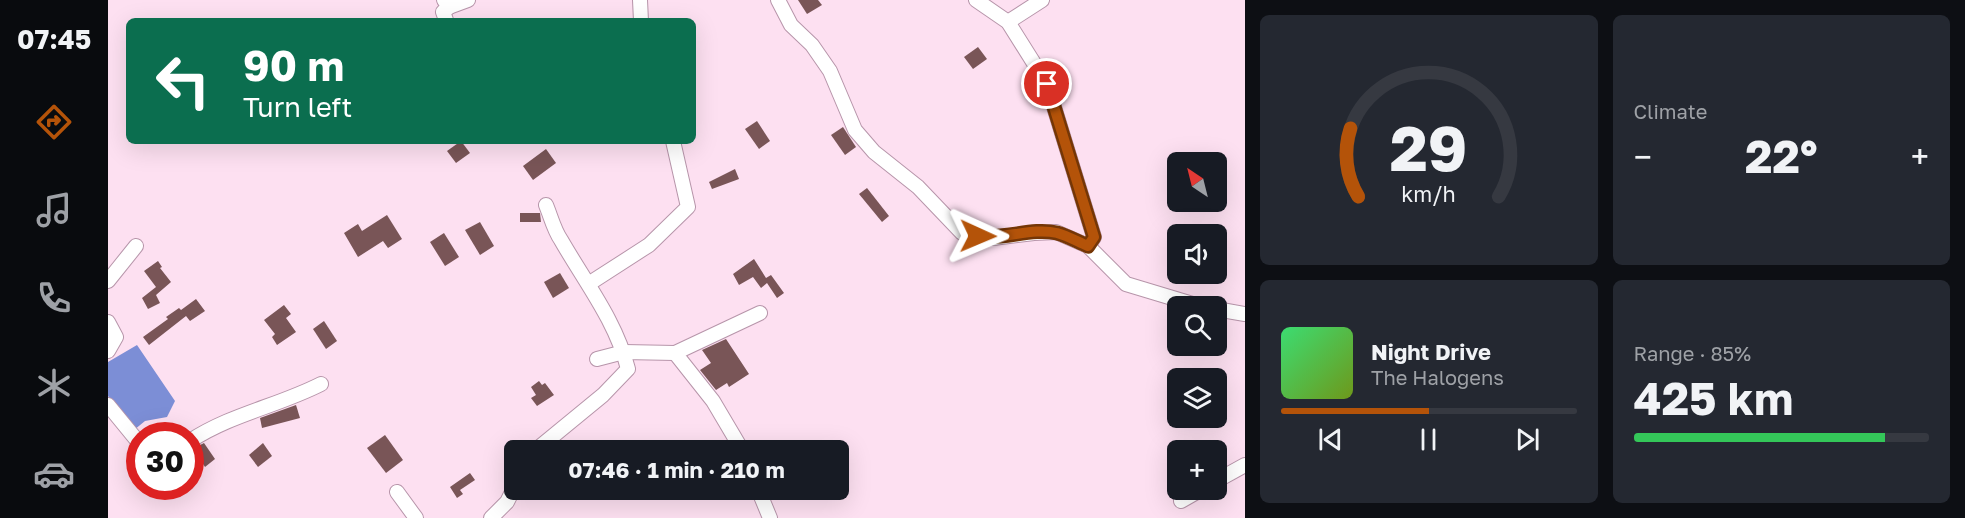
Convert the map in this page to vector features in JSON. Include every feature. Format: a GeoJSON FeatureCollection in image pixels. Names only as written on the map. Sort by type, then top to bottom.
{"type":"FeatureCollection","features":[{"type":"Feature","properties":{"kind":"street"},"geometry":{"type":"LineString","coordinates":[[446,9],[468,0]]}},
{"type":"Feature","properties":{"kind":"street"},"geometry":{"type":"LineString","coordinates":[[640,0],[641,18]]}},
{"type":"Feature","properties":{"kind":"street"},"geometry":{"type":"LineString","coordinates":[[778,0],[791,25],[812,45],[830,72],[855,130],[874,152],[918,188],[962,233],[993,238],[1056,232],[1088,246],[1126,284],[1167,296]]}},
{"type":"Feature","properties":{"kind":"street"},"geometry":{"type":"LineString","coordinates":[[976,0],[1008,22],[1047,84],[1094,237],[1088,246]]}},
{"type":"Feature","properties":{"kind":"street"},"geometry":{"type":"LineString","coordinates":[[1008,22],[1042,0]]}},
{"type":"Feature","properties":{"kind":"street"},"geometry":{"type":"LineString","coordinates":[[590,283],[649,245],[688,207],[674,144]]}},
{"type":"Feature","properties":{"kind":"street"},"geometry":{"type":"LineString","coordinates":[[546,206],[560,239],[590,283],[624,352],[628,369],[603,395],[548,440]]}},
{"type":"Feature","properties":{"kind":"street"},"geometry":{"type":"LineString","coordinates":[[108,281],[136,246]]}},
{"type":"Feature","properties":{"kind":"street"},"geometry":{"type":"LineString","coordinates":[[1227,311],[1245,314]]}},
{"type":"Feature","properties":{"kind":"street"},"geometry":{"type":"LineString","coordinates":[[597,359],[624,352],[675,353],[760,313]]}},
{"type":"Feature","properties":{"kind":"street"},"geometry":{"type":"LineString","coordinates":[[108,322],[116,337],[108,351]]}},
{"type":"Feature","properties":{"kind":"street"},"geometry":{"type":"LineString","coordinates":[[675,353],[713,400],[736,440]]}},
{"type":"Feature","properties":{"kind":"street"},"geometry":{"type":"LineString","coordinates":[[204,433],[219,424],[293,398],[321,384]]}},
{"type":"Feature","properties":{"kind":"street"},"geometry":{"type":"LineString","coordinates":[[108,405],[126,427]]}},
{"type":"Feature","properties":{"kind":"street"},"geometry":{"type":"LineString","coordinates":[[1227,475],[1245,465]]}},
{"type":"Feature","properties":{"kind":"street"},"geometry":{"type":"LineString","coordinates":[[397,492],[416,518]]}},
{"type":"Feature","properties":{"kind":"street"},"geometry":{"type":"LineString","coordinates":[[491,518],[508,500]]}},
{"type":"Feature","properties":{"kind":"street"},"geometry":{"type":"LineString","coordinates":[[763,500],[770,518]]}},
{"type":"Feature","properties":{"kind":"water"},"geometry":{"type":"Polygon","coordinates":[[[137,345],[175,401],[167,417],[144,422],[128,422],[108,396],[108,362],[137,345]]]}},
{"type":"Feature","properties":{"kind":"building"},"geometry":{"type":"Polygon","coordinates":[[[798,0],[818,0],[822,5],[807,14],[798,0]]]}},
{"type":"Feature","properties":{"kind":"building"},"geometry":{"type":"Polygon","coordinates":[[[978,47],[987,59],[973,69],[964,57],[978,47]]]}},
{"type":"Feature","properties":{"kind":"building"},"geometry":{"type":"Polygon","coordinates":[[[757,121],[770,141],[759,149],[745,129],[757,121]]]}},
{"type":"Feature","properties":{"kind":"building"},"geometry":{"type":"Polygon","coordinates":[[[843,127],[856,147],[845,155],[831,135],[843,127]]]}},
{"type":"Feature","properties":{"kind":"building"},"geometry":{"type":"Polygon","coordinates":[[[457,144],[463,144],[470,153],[456,163],[447,151],[457,144]]]}},
{"type":"Feature","properties":{"kind":"building"},"geometry":{"type":"Polygon","coordinates":[[[546,149],[556,163],[533,180],[523,166],[546,149]]]}},
{"type":"Feature","properties":{"kind":"building"},"geometry":{"type":"Polygon","coordinates":[[[735,169],[739,179],[712,189],[709,182],[735,169]]]}},
{"type":"Feature","properties":{"kind":"building"},"geometry":{"type":"Polygon","coordinates":[[[867,188],[889,216],[882,222],[859,194],[867,188]]]}},
{"type":"Feature","properties":{"kind":"building"},"geometry":{"type":"Polygon","coordinates":[[[520,213],[540,213],[541,222],[520,222],[520,213]]]}},
{"type":"Feature","properties":{"kind":"building"},"geometry":{"type":"Polygon","coordinates":[[[387,215],[402,239],[388,248],[383,241],[358,257],[344,233],[358,224],[362,231],[387,215]]]}},
{"type":"Feature","properties":{"kind":"building"},"geometry":{"type":"Polygon","coordinates":[[[480,222],[494,246],[480,255],[465,230],[480,222]]]}},
{"type":"Feature","properties":{"kind":"building"},"geometry":{"type":"Polygon","coordinates":[[[444,233],[459,257],[445,266],[430,242],[444,233]]]}},
{"type":"Feature","properties":{"kind":"building"},"geometry":{"type":"Polygon","coordinates":[[[754,259],[766,278],[771,275],[784,293],[777,298],[767,283],[761,288],[753,277],[739,285],[733,274],[754,259]]]}},
{"type":"Feature","properties":{"kind":"building"},"geometry":{"type":"Polygon","coordinates":[[[158,261],[162,267],[160,268],[171,282],[156,295],[160,303],[148,309],[142,298],[156,287],[144,271],[158,261]]]}},
{"type":"Feature","properties":{"kind":"building"},"geometry":{"type":"Polygon","coordinates":[[[560,273],[569,288],[553,298],[544,282],[560,273]]]}},
{"type":"Feature","properties":{"kind":"building"},"geometry":{"type":"Polygon","coordinates":[[[196,299],[205,311],[190,321],[186,316],[149,345],[143,337],[168,319],[166,317],[196,299]]]}},
{"type":"Feature","properties":{"kind":"building"},"geometry":{"type":"Polygon","coordinates":[[[284,305],[291,314],[286,318],[296,332],[277,345],[272,337],[275,334],[264,320],[284,305]]]}},
{"type":"Feature","properties":{"kind":"building"},"geometry":{"type":"Polygon","coordinates":[[[324,321],[337,341],[326,349],[313,329],[324,321]]]}},
{"type":"Feature","properties":{"kind":"building"},"geometry":{"type":"Polygon","coordinates":[[[726,339],[749,374],[729,387],[727,383],[716,390],[700,370],[711,363],[702,350],[726,339]]]}},
{"type":"Feature","properties":{"kind":"building"},"geometry":{"type":"Polygon","coordinates":[[[539,381],[542,385],[545,383],[554,395],[537,406],[531,398],[536,395],[531,387],[539,381]]]}},
{"type":"Feature","properties":{"kind":"building"},"geometry":{"type":"Polygon","coordinates":[[[296,405],[300,418],[262,428],[260,418],[296,405]]]}},
{"type":"Feature","properties":{"kind":"building"},"geometry":{"type":"Polygon","coordinates":[[[385,435],[403,460],[386,473],[367,448],[385,435]]]}},
{"type":"Feature","properties":{"kind":"building"},"geometry":{"type":"Polygon","coordinates":[[[204,443],[215,459],[205,467],[204,465],[204,443]]]}},
{"type":"Feature","properties":{"kind":"building"},"geometry":{"type":"Polygon","coordinates":[[[263,443],[272,456],[258,467],[249,455],[263,443]]]}},
{"type":"Feature","properties":{"kind":"building"},"geometry":{"type":"Polygon","coordinates":[[[470,473],[475,480],[460,490],[463,494],[457,498],[450,487],[470,473]]]}},
{"type":"Feature","properties":{"kind":"route"},"geometry":{"type":"LineString","coordinates":[[978,236],[993,238],[1056,232],[1088,246],[1094,237],[1047,84]]}}]}
